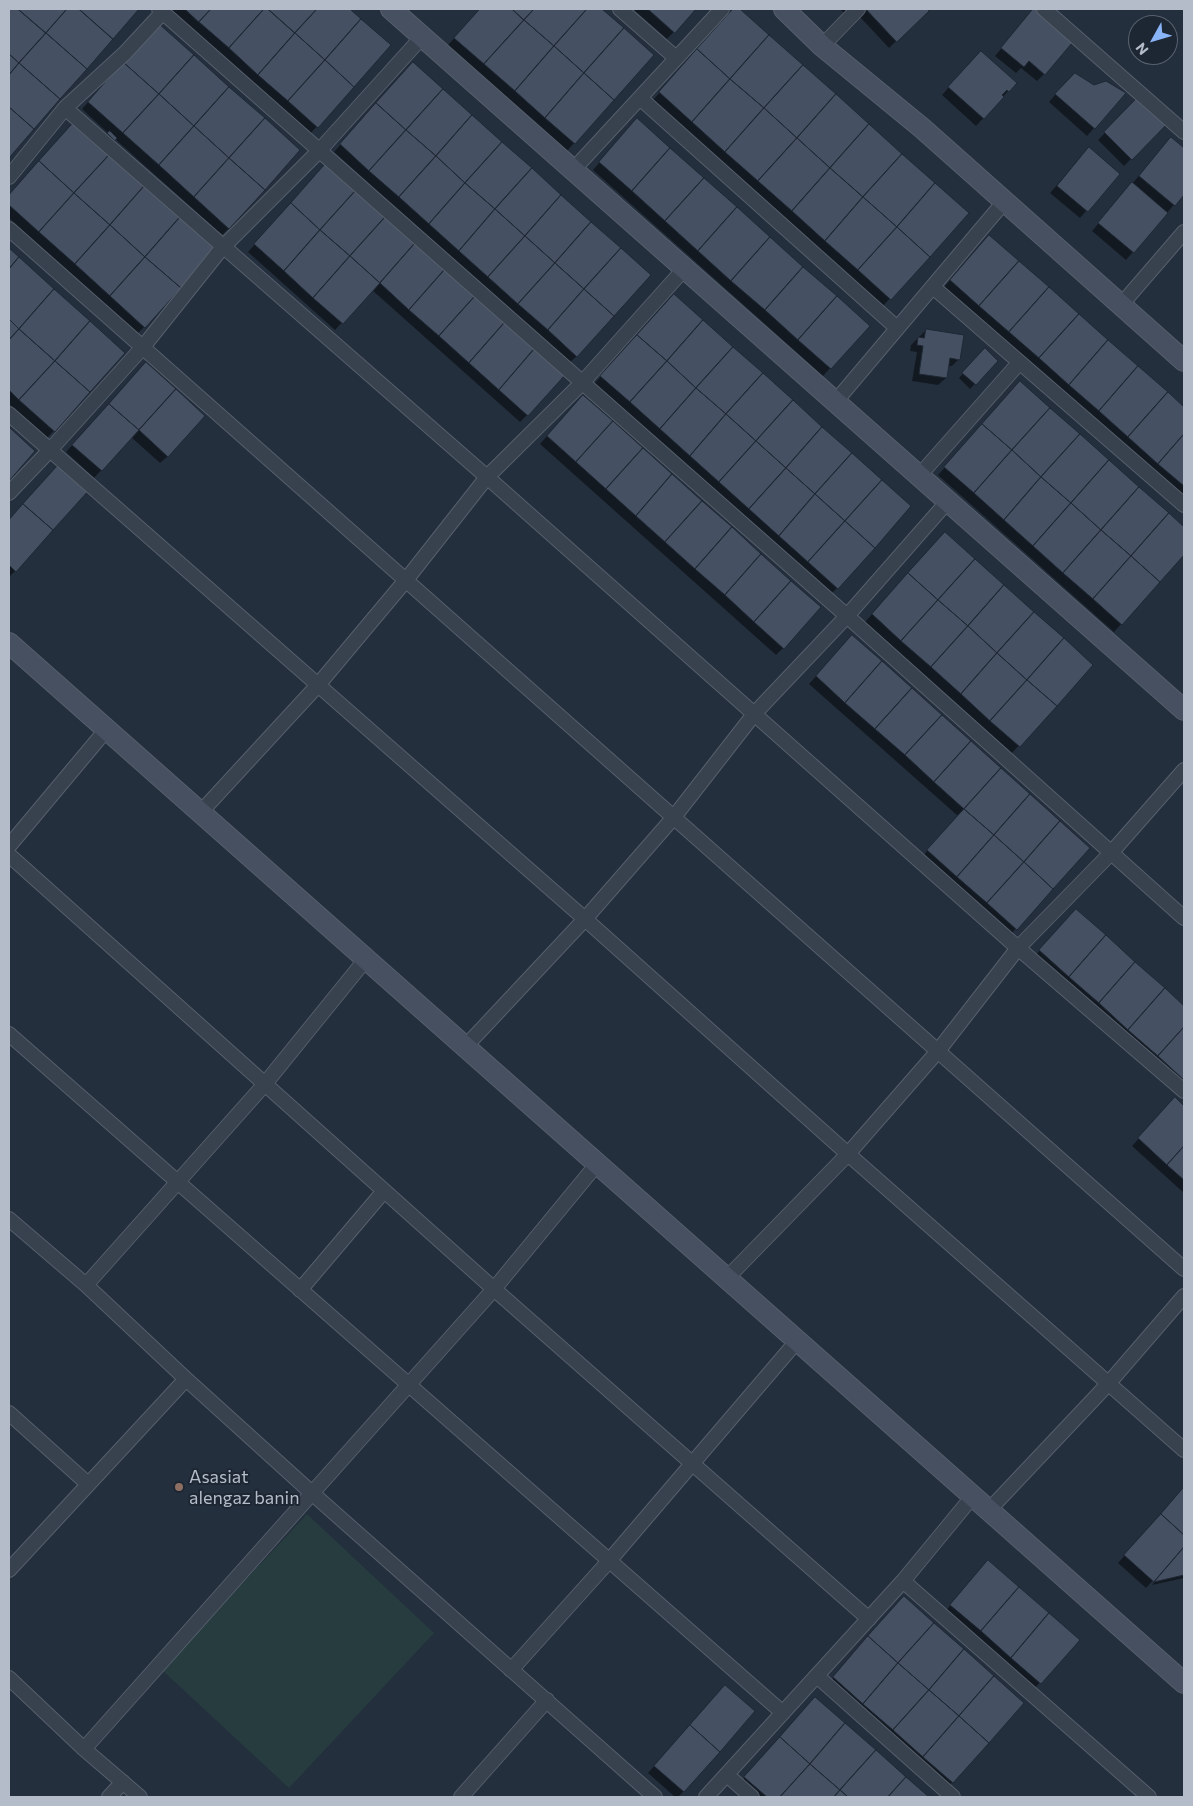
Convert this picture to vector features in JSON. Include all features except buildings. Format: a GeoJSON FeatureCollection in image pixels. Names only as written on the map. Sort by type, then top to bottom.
{"type":"FeatureCollection","features":[{"type":"Feature","properties":{"kind":"street"},"geometry":{"type":"LineString","coordinates":[[391,9],[1184,710]]}},
{"type":"Feature","properties":{"kind":"street"},"geometry":{"type":"LineString","coordinates":[[620,9],[676,58]]}},
{"type":"Feature","properties":{"kind":"street"},"geometry":{"type":"LineString","coordinates":[[574,169],[722,9]]}},
{"type":"Feature","properties":{"kind":"street"},"geometry":{"type":"LineString","coordinates":[[784,9],[822,46],[922,128],[1184,361]]}},
{"type":"Feature","properties":{"kind":"street"},"geometry":{"type":"LineString","coordinates":[[822,46],[858,9]]}},
{"type":"Feature","properties":{"kind":"street"},"geometry":{"type":"LineString","coordinates":[[1044,9],[1184,132]]}},
{"type":"Feature","properties":{"kind":"street"},"geometry":{"type":"LineString","coordinates":[[9,177],[65,108],[126,53],[161,10],[847,616],[1184,918]]}},
{"type":"Feature","properties":{"kind":"street"},"geometry":{"type":"LineString","coordinates":[[9,493],[142,347],[222,248],[319,151],[422,37]]}},
{"type":"Feature","properties":{"kind":"street"},"geometry":{"type":"LineString","coordinates":[[640,98],[897,328]]}},
{"type":"Feature","properties":{"kind":"street"},"geometry":{"type":"LineString","coordinates":[[65,108],[222,248],[487,477],[1018,948],[1184,1091]]}},
{"type":"Feature","properties":{"kind":"street"},"geometry":{"type":"LineString","coordinates":[[836,401],[1004,202]]}},
{"type":"Feature","properties":{"kind":"street"},"geometry":{"type":"LineString","coordinates":[[9,229],[1184,1269]]}},
{"type":"Feature","properties":{"kind":"street"},"geometry":{"type":"LineString","coordinates":[[1121,305],[1184,232]]}},
{"type":"Feature","properties":{"kind":"street"},"geometry":{"type":"LineString","coordinates":[[200,812],[318,685],[406,580],[487,477],[582,383],[685,268]]}},
{"type":"Feature","properties":{"kind":"street"},"geometry":{"type":"LineString","coordinates":[[933,287],[1184,505]]}},
{"type":"Feature","properties":{"kind":"street"},"geometry":{"type":"LineString","coordinates":[[919,476],[1019,363]]}},
{"type":"Feature","properties":{"kind":"street"},"geometry":{"type":"LineString","coordinates":[[9,414],[585,919],[1184,1450]]}},
{"type":"Feature","properties":{"kind":"street"},"geometry":{"type":"LineString","coordinates":[[465,1047],[585,919],[674,817],[754,713],[847,616],[948,501]]}},
{"type":"Feature","properties":{"kind":"street"},"geometry":{"type":"LineString","coordinates":[[9,643],[1184,1683]]}},
{"type":"Feature","properties":{"kind":"street"},"geometry":{"type":"LineString","coordinates":[[9,846],[106,730]]}},
{"type":"Feature","properties":{"kind":"street"},"geometry":{"type":"LineString","coordinates":[[727,1278],[848,1154],[938,1051],[1018,948],[1111,853],[1184,770]]}},
{"type":"Feature","properties":{"kind":"street"},"geometry":{"type":"LineString","coordinates":[[9,855],[264,1085],[869,1619]]}},
{"type":"Feature","properties":{"kind":"street"},"geometry":{"type":"LineString","coordinates":[[86,1285],[264,1085],[366,960]]}},
{"type":"Feature","properties":{"kind":"street"},"geometry":{"type":"LineString","coordinates":[[9,1034],[783,1713]]}},
{"type":"Feature","properties":{"kind":"street"},"geometry":{"type":"LineString","coordinates":[[84,1749],[494,1289],[597,1164]]}},
{"type":"Feature","properties":{"kind":"street"},"geometry":{"type":"LineString","coordinates":[[300,1290],[384,1191]]}},
{"type":"Feature","properties":{"kind":"street"},"geometry":{"type":"LineString","coordinates":[[9,1219],[86,1285],[313,1494],[655,1797]]}},
{"type":"Feature","properties":{"kind":"street"},"geometry":{"type":"LineString","coordinates":[[989,1510],[1108,1384],[1184,1296]]}},
{"type":"Feature","properties":{"kind":"street"},"geometry":{"type":"LineString","coordinates":[[511,1670],[609,1561],[797,1341]]}},
{"type":"Feature","properties":{"kind":"street"},"geometry":{"type":"LineString","coordinates":[[9,1570],[186,1379]]}},
{"type":"Feature","properties":{"kind":"street"},"geometry":{"type":"LineString","coordinates":[[9,1413],[88,1484]]}},
{"type":"Feature","properties":{"kind":"street"},"geometry":{"type":"LineString","coordinates":[[706,1797],[903,1582],[973,1496]]}},
{"type":"Feature","properties":{"kind":"street"},"geometry":{"type":"LineString","coordinates":[[903,1582],[1149,1797]]}},
{"type":"Feature","properties":{"kind":"street"},"geometry":{"type":"LineString","coordinates":[[817,1676],[953,1797]]}},
{"type":"Feature","properties":{"kind":"street"},"geometry":{"type":"LineString","coordinates":[[9,1678],[84,1749],[140,1797]]}},
{"type":"Feature","properties":{"kind":"street"},"geometry":{"type":"LineString","coordinates":[[461,1797],[547,1700]]}},
{"type":"Feature","properties":{"kind":"street"},"geometry":{"type":"LineString","coordinates":[[727,1775],[752,1797]]}},
{"type":"Feature","properties":{"kind":"street"},"geometry":{"type":"LineString","coordinates":[[109,1797],[123,1782]]}},
{"type":"Feature","properties":{"kind":"green space"},"geometry":{"type":"Polygon","coordinates":[[[307,1514],[434,1633],[289,1788],[162,1670],[307,1514]]]}},
{"type":"Feature","properties":{"kind":"place","name":"Asasiat alengaz banin"},"geometry":{"type":"Point","coordinates":[179,1487]}}]}
